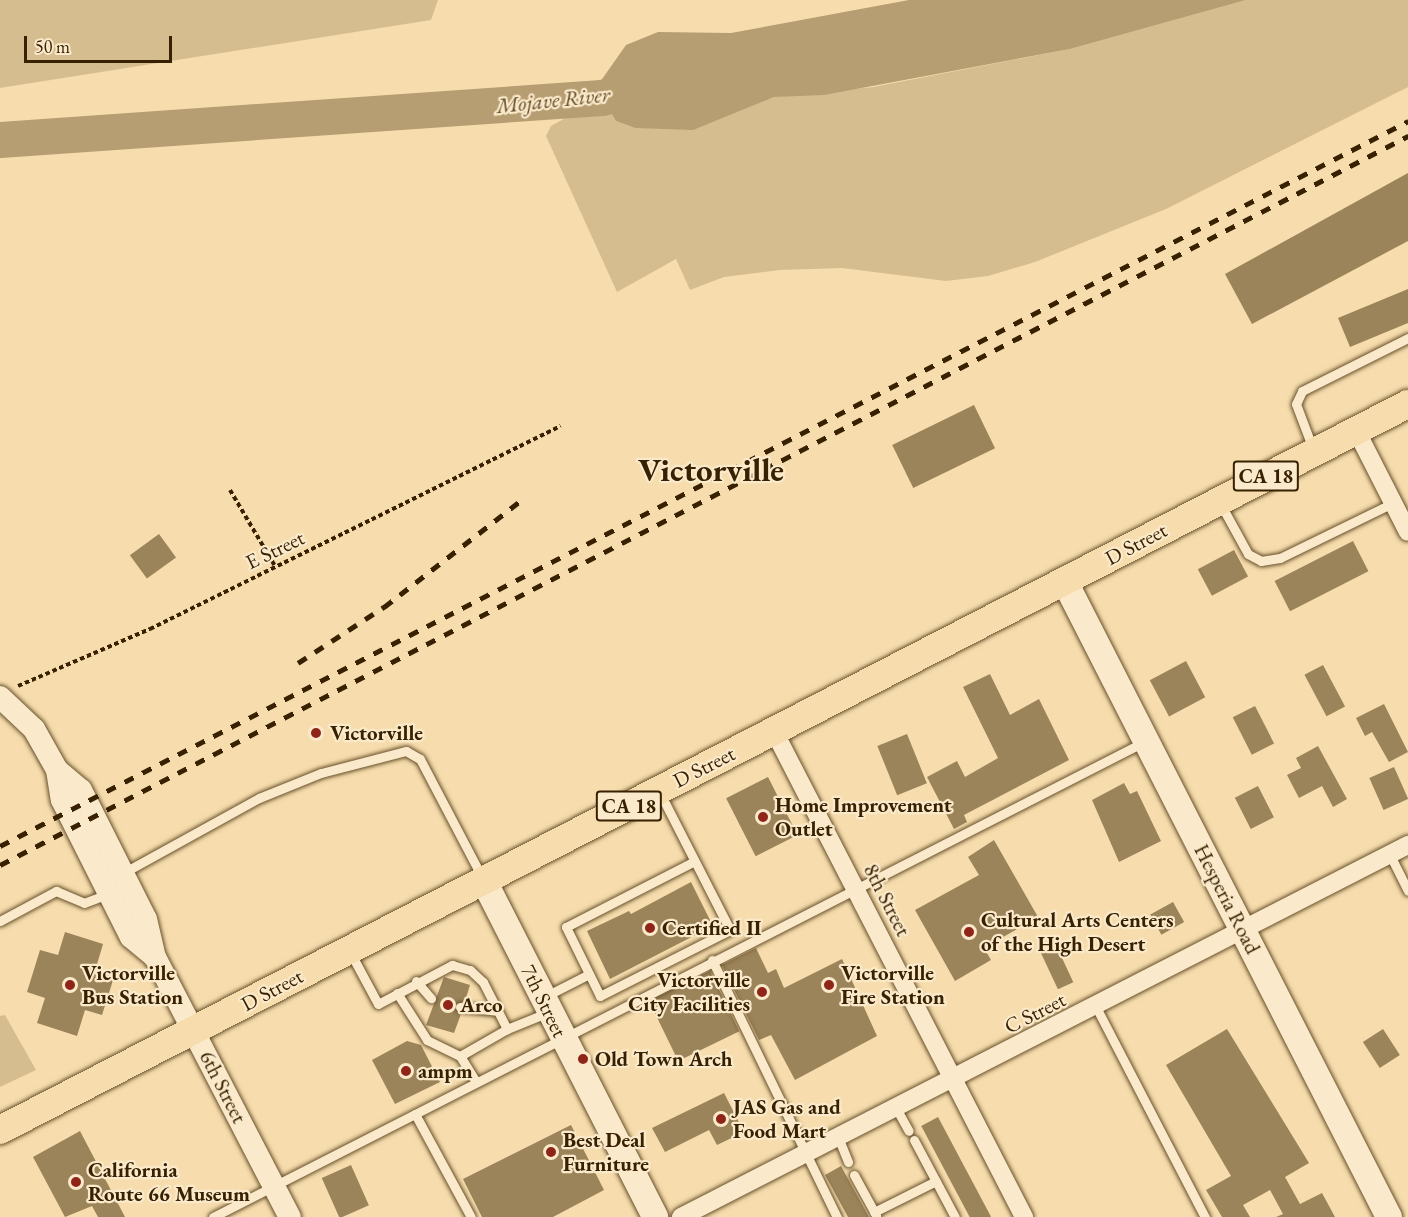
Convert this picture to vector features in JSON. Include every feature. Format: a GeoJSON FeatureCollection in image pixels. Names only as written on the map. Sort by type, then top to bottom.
{"type":"FeatureCollection","features":[{"type":"Feature","properties":{"kind":"main road","name":"D Street"},"geometry":{"type":"LineString","coordinates":[[0,1130],[1408,404]]}},
{"type":"Feature","properties":{"kind":"main road","name":"Hesperia Road"},"geometry":{"type":"LineString","coordinates":[[1065,582],[1389,1217]]}},
{"type":"Feature","properties":{"kind":"main road","name":"7th Street"},"geometry":{"type":"LineString","coordinates":[[484,881],[655,1217]]}},
{"type":"Feature","properties":{"kind":"street"},"geometry":{"type":"LineString","coordinates":[[1356,430],[1408,532]]}},
{"type":"Feature","properties":{"kind":"street","name":"6th Street"},"geometry":{"type":"LineString","coordinates":[[5,693],[26,717],[57,770],[81,790],[146,919],[155,957],[290,1217]]}},
{"type":"Feature","properties":{"kind":"street","name":"8th Street"},"geometry":{"type":"LineString","coordinates":[[774,731],[1024,1217]]}},
{"type":"Feature","properties":{"kind":"street","name":"6th Street"},"geometry":{"type":"LineString","coordinates":[[57,770],[62,800],[131,937],[155,957]]}},
{"type":"Feature","properties":{"kind":"street","name":"C Street"},"geometry":{"type":"LineString","coordinates":[[681,1217],[1096,1007],[1241,927],[1408,845]]}},
{"type":"Feature","properties":{"kind":"lane"},"geometry":{"type":"LineString","coordinates":[[1314,451],[1296,404],[1302,391],[1408,338]]}},
{"type":"Feature","properties":{"kind":"lane"},"geometry":{"type":"LineString","coordinates":[[1219,501],[1248,554],[1261,561],[1280,558],[1393,504]]}},
{"type":"Feature","properties":{"kind":"lane"},"geometry":{"type":"LineString","coordinates":[[213,1217],[712,960],[856,890],[1146,741]]}},
{"type":"Feature","properties":{"kind":"lane"},"geometry":{"type":"LineString","coordinates":[[123,873],[259,798],[321,773],[406,751],[420,759],[484,881]]}},
{"type":"Feature","properties":{"kind":"lane"},"geometry":{"type":"LineString","coordinates":[[659,790],[729,930],[600,996],[566,927],[693,862]]}},
{"type":"Feature","properties":{"kind":"lane"},"geometry":{"type":"LineString","coordinates":[[1390,855],[1408,891]]}},
{"type":"Feature","properties":{"kind":"lane"},"geometry":{"type":"LineString","coordinates":[[0,921],[56,891],[84,903],[110,893]]}},
{"type":"Feature","properties":{"kind":"lane"},"geometry":{"type":"LineString","coordinates":[[349,950],[378,1004],[416,981],[452,965],[470,970],[483,982],[507,1029]]}},
{"type":"Feature","properties":{"kind":"lane"},"geometry":{"type":"LineString","coordinates":[[712,960],[804,1154],[837,1217]]}},
{"type":"Feature","properties":{"kind":"lane"},"geometry":{"type":"LineString","coordinates":[[460,1056],[546,1005],[589,974]]}},
{"type":"Feature","properties":{"kind":"lane"},"geometry":{"type":"LineString","coordinates":[[416,981],[431,998]]}},
{"type":"Feature","properties":{"kind":"lane"},"geometry":{"type":"LineString","coordinates":[[397,993],[427,1040],[460,1056],[476,1082]]}},
{"type":"Feature","properties":{"kind":"lane"},"geometry":{"type":"LineString","coordinates":[[460,1007],[497,1011]]}},
{"type":"Feature","properties":{"kind":"lane"},"geometry":{"type":"LineString","coordinates":[[1096,1007],[1205,1217]]}},
{"type":"Feature","properties":{"kind":"lane"},"geometry":{"type":"LineString","coordinates":[[896,1108],[955,1217]]}},
{"type":"Feature","properties":{"kind":"lane"},"geometry":{"type":"LineString","coordinates":[[415,1114],[471,1217]]}},
{"type":"Feature","properties":{"kind":"lane"},"geometry":{"type":"LineString","coordinates":[[838,1137],[848,1162]]}},
{"type":"Feature","properties":{"kind":"lane"},"geometry":{"type":"LineString","coordinates":[[854,1175],[876,1214],[936,1182]]}},
{"type":"Feature","properties":{"kind":"path","name":"E Street"},"geometry":{"type":"LineString","coordinates":[[5,693],[275,566],[561,426]]}},
{"type":"Feature","properties":{"kind":"path"},"geometry":{"type":"LineString","coordinates":[[230,490],[275,566]]}},
{"type":"Feature","properties":{"kind":"shaded area"},"geometry":{"type":"Polygon","coordinates":[[[0,0],[438,0],[431,20],[0,88],[0,0]]]}},
{"type":"Feature","properties":{"kind":"shaded area"},"geometry":{"type":"Polygon","coordinates":[[[909,0],[1246,0],[1070,49],[824,95],[774,97],[693,130],[635,128],[616,121],[602,98],[600,82],[626,45],[658,32],[731,33],[909,0]]]}},
{"type":"Feature","properties":{"kind":"shaded area"},"geometry":{"type":"Polygon","coordinates":[[[1246,0],[1408,0],[1408,87],[1166,209],[1035,262],[988,276],[946,281],[842,268],[780,270],[724,277],[690,290],[676,259],[617,292],[546,136],[551,126],[602,98],[616,121],[635,128],[663,128],[775,97],[873,87],[1070,49],[1246,0]]]}},
{"type":"Feature","properties":{"kind":"shaded area"},"geometry":{"type":"Polygon","coordinates":[[[5,1015],[36,1070],[0,1087],[0,1016],[5,1015]]]}},
{"type":"Feature","properties":{"kind":"building"},"geometry":{"type":"Polygon","coordinates":[[[1408,173],[1408,241],[1252,324],[1225,274],[1408,173]]]}},
{"type":"Feature","properties":{"kind":"building"},"geometry":{"type":"Polygon","coordinates":[[[1408,289],[1408,323],[1350,347],[1338,318],[1408,289]]]}},
{"type":"Feature","properties":{"kind":"building"},"geometry":{"type":"Polygon","coordinates":[[[974,405],[995,448],[913,488],[892,445],[974,405]]]}},
{"type":"Feature","properties":{"kind":"building"},"geometry":{"type":"Polygon","coordinates":[[[159,534],[176,557],[147,579],[130,555],[159,534]]]}},
{"type":"Feature","properties":{"kind":"building"},"geometry":{"type":"Polygon","coordinates":[[[1353,541],[1368,571],[1290,611],[1275,581],[1353,541]]]}},
{"type":"Feature","properties":{"kind":"building"},"geometry":{"type":"Polygon","coordinates":[[[1234,550],[1248,576],[1212,596],[1198,569],[1234,550]]]}},
{"type":"Feature","properties":{"kind":"building"},"geometry":{"type":"Polygon","coordinates":[[[1186,661],[1205,697],[1169,716],[1150,680],[1186,661]]]}},
{"type":"Feature","properties":{"kind":"building"},"geometry":{"type":"Polygon","coordinates":[[[1323,665],[1345,706],[1327,716],[1304,675],[1323,665]]]}},
{"type":"Feature","properties":{"kind":"building"},"geometry":{"type":"Polygon","coordinates":[[[990,674],[1010,715],[1039,699],[1069,760],[964,815],[967,822],[954,829],[927,777],[957,761],[965,777],[998,758],[963,687],[990,674]]]}},
{"type":"Feature","properties":{"kind":"building"},"geometry":{"type":"Polygon","coordinates":[[[1384,704],[1408,752],[1389,762],[1372,732],[1365,736],[1356,718],[1384,704]]]}},
{"type":"Feature","properties":{"kind":"building"},"geometry":{"type":"Polygon","coordinates":[[[1255,706],[1274,743],[1252,755],[1233,717],[1255,706]]]}},
{"type":"Feature","properties":{"kind":"building"},"geometry":{"type":"Polygon","coordinates":[[[907,734],[927,783],[897,795],[877,746],[907,734]]]}},
{"type":"Feature","properties":{"kind":"building"},"geometry":{"type":"Polygon","coordinates":[[[1318,746],[1347,799],[1333,807],[1322,786],[1299,798],[1287,775],[1301,768],[1296,758],[1318,746]]]}},
{"type":"Feature","properties":{"kind":"building"},"geometry":{"type":"Polygon","coordinates":[[[1394,767],[1408,799],[1384,810],[1369,778],[1394,767]]]}},
{"type":"Feature","properties":{"kind":"building","name":"Home Improvement Outlet"},"geometry":{"type":"Polygon","coordinates":[[[768,777],[798,835],[756,856],[726,798],[768,777]]]}},
{"type":"Feature","properties":{"kind":"building"},"geometry":{"type":"Polygon","coordinates":[[[1124,783],[1130,794],[1137,791],[1161,841],[1119,862],[1092,800],[1124,783]]]}},
{"type":"Feature","properties":{"kind":"building"},"geometry":{"type":"Polygon","coordinates":[[[1258,786],[1274,817],[1251,829],[1235,798],[1258,786]]]}},
{"type":"Feature","properties":{"kind":"building","name":"Cultural Arts Centers of the High Desert"},"geometry":{"type":"Polygon","coordinates":[[[994,840],[1038,917],[984,948],[991,960],[955,981],[915,910],[979,875],[968,857],[994,840]]]}},
{"type":"Feature","properties":{"kind":"building","name":"Certified II"},"geometry":{"type":"Polygon","coordinates":[[[691,882],[713,926],[610,979],[587,931],[629,911],[631,914],[691,882]]]}},
{"type":"Feature","properties":{"kind":"building"},"geometry":{"type":"Polygon","coordinates":[[[1173,902],[1184,922],[1161,935],[1150,915],[1173,902]]]}},
{"type":"Feature","properties":{"kind":"building","name":"Victorville Bus Station"},"geometry":{"type":"Polygon","coordinates":[[[65,932],[103,944],[95,971],[114,977],[102,1015],[85,1010],[77,1036],[37,1023],[45,998],[27,992],[40,950],[58,955],[65,932]]]}},
{"type":"Feature","properties":{"kind":"building"},"geometry":{"type":"Polygon","coordinates":[[[1056,945],[1073,982],[1058,989],[1041,952],[1056,945]]]}},
{"type":"Feature","properties":{"kind":"building"},"geometry":{"type":"Polygon","coordinates":[[[756,948],[768,973],[776,969],[784,988],[842,959],[877,1036],[795,1080],[771,1035],[759,1040],[722,965],[756,948]]]}},
{"type":"Feature","properties":{"kind":"building"},"geometry":{"type":"Polygon","coordinates":[[[710,971],[739,1031],[678,1061],[649,1001],[710,971]]]}},
{"type":"Feature","properties":{"kind":"building","name":"Arco"},"geometry":{"type":"Polygon","coordinates":[[[444,977],[470,985],[465,1001],[453,1006],[461,1014],[454,1033],[426,1025],[444,977]]]}},
{"type":"Feature","properties":{"kind":"building"},"geometry":{"type":"Polygon","coordinates":[[[1227,1029],[1309,1163],[1285,1177],[1300,1204],[1322,1193],[1335,1217],[1276,1217],[1283,1214],[1270,1190],[1243,1205],[1250,1217],[1222,1217],[1206,1190],[1231,1176],[1166,1065],[1227,1029]]]}},
{"type":"Feature","properties":{"kind":"building"},"geometry":{"type":"Polygon","coordinates":[[[1383,1029],[1400,1055],[1380,1068],[1363,1042],[1383,1029]]]}},
{"type":"Feature","properties":{"kind":"building","name":"ampm"},"geometry":{"type":"Polygon","coordinates":[[[407,1041],[421,1045],[440,1082],[395,1104],[372,1060],[407,1041]]]}},
{"type":"Feature","properties":{"kind":"building"},"geometry":{"type":"Polygon","coordinates":[[[724,1093],[744,1132],[717,1145],[709,1130],[665,1152],[652,1128],[724,1093]]]}},
{"type":"Feature","properties":{"kind":"building"},"geometry":{"type":"Polygon","coordinates":[[[938,1117],[991,1217],[970,1217],[921,1126],[938,1117]]]}},
{"type":"Feature","properties":{"kind":"building","name":"Best Deal Furniture"},"geometry":{"type":"Polygon","coordinates":[[[571,1125],[604,1190],[553,1217],[482,1217],[463,1179],[571,1125]]]}},
{"type":"Feature","properties":{"kind":"building","name":"California Route 66 Museum"},"geometry":{"type":"Polygon","coordinates":[[[80,1131],[125,1217],[98,1217],[92,1206],[65,1217],[33,1157],[80,1131]]]}},
{"type":"Feature","properties":{"kind":"building"},"geometry":{"type":"Polygon","coordinates":[[[351,1165],[369,1205],[339,1217],[322,1178],[351,1165]]]}},
{"type":"Feature","properties":{"kind":"building"},"geometry":{"type":"Polygon","coordinates":[[[841,1166],[869,1217],[848,1217],[825,1175],[841,1166]]]}},
{"type":"Feature","properties":{"kind":"waterway","name":"Mojave River"},"geometry":{"type":"LineString","coordinates":[[0,140],[602,98],[650,86]]}},
{"type":"Feature","properties":{"kind":"railway"},"geometry":{"type":"LineString","coordinates":[[0,846],[1408,121]]}},
{"type":"Feature","properties":{"kind":"railway"},"geometry":{"type":"LineString","coordinates":[[0,865],[1408,136]]}},
{"type":"Feature","properties":{"kind":"railway"},"geometry":{"type":"LineString","coordinates":[[298,663],[384,607],[520,501]]}},
{"type":"Feature","properties":{"kind":"place","name":"Victorville"},"geometry":{"type":"Point","coordinates":[316,733]}},
{"type":"Feature","properties":{"kind":"place","name":"Home Improvement Outlet"},"geometry":{"type":"Point","coordinates":[763,817]}},
{"type":"Feature","properties":{"kind":"place","name":"Certified II"},"geometry":{"type":"Point","coordinates":[650,928]}},
{"type":"Feature","properties":{"kind":"place","name":"Cultural Arts Centers of the High Desert"},"geometry":{"type":"Point","coordinates":[969,932]}},
{"type":"Feature","properties":{"kind":"place","name":"Victorville Bus Station"},"geometry":{"type":"Point","coordinates":[70,985]}},
{"type":"Feature","properties":{"kind":"place","name":"Victorville Fire Station"},"geometry":{"type":"Point","coordinates":[829,985]}},
{"type":"Feature","properties":{"kind":"place","name":"Victorville City Facilities"},"geometry":{"type":"Point","coordinates":[762,992]}},
{"type":"Feature","properties":{"kind":"place","name":"Arco"},"geometry":{"type":"Point","coordinates":[448,1005]}},
{"type":"Feature","properties":{"kind":"place","name":"Old Town Arch"},"geometry":{"type":"Point","coordinates":[583,1059]}},
{"type":"Feature","properties":{"kind":"place","name":"ampm"},"geometry":{"type":"Point","coordinates":[406,1071]}},
{"type":"Feature","properties":{"kind":"place","name":"JAS Gas and Food Mart"},"geometry":{"type":"Point","coordinates":[721,1119]}},
{"type":"Feature","properties":{"kind":"place","name":"Best Deal Furniture"},"geometry":{"type":"Point","coordinates":[551,1152]}},
{"type":"Feature","properties":{"kind":"place","name":"California Route 66 Museum"},"geometry":{"type":"Point","coordinates":[76,1182]}},
{"type":"Feature","properties":{"kind":"district","name":"Victorville"},"geometry":{"type":"Point","coordinates":[711,470]}}]}
